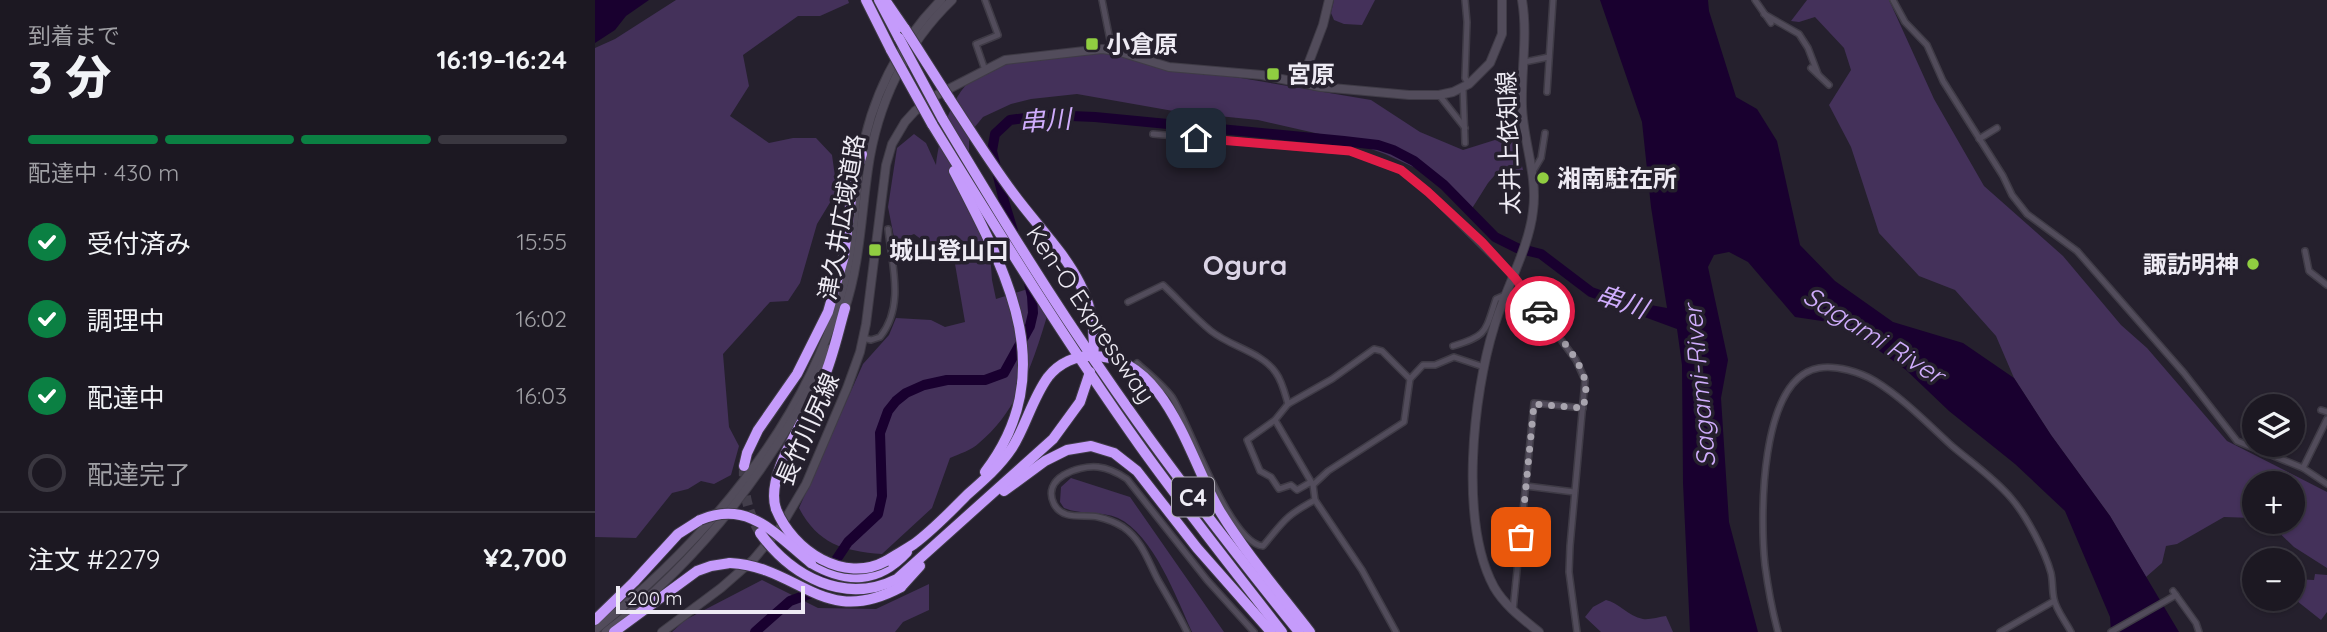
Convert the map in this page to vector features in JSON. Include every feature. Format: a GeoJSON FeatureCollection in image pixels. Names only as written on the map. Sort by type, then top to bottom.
{"type":"FeatureCollection","features":[{"type":"Feature","properties":{"kind":"highway","name":"Ken-O Expressway"},"geometry":{"type":"LineString","coordinates":[[866,0],[932,124],[1020,267],[1203,511],[1299,632]]}},
{"type":"Feature","properties":{"kind":"highway","name":"Ken-O Expressway"},"geometry":{"type":"LineString","coordinates":[[879,0],[902,34],[987,193],[1140,446],[1282,632]]}},
{"type":"Feature","properties":{"kind":"highway"},"geometry":{"type":"LineString","coordinates":[[760,533],[792,566],[819,583],[863,590],[910,580],[933,548],[1053,439],[1075,410],[1092,367],[1094,340],[1089,305],[1080,281],[1067,260],[1002,178],[902,34],[885,0]]}},
{"type":"Feature","properties":{"kind":"highway"},"geometry":{"type":"LineString","coordinates":[[932,124],[1008,285],[1019,321],[1024,360],[1023,387],[1009,435],[993,462],[967,495]]}},
{"type":"Feature","properties":{"kind":"highway"},"geometry":{"type":"LineString","coordinates":[[744,466],[758,430],[797,374],[828,312],[844,256],[853,183],[862,154]]}},
{"type":"Feature","properties":{"kind":"highway"},"geometry":{"type":"LineString","coordinates":[[845,308],[823,381],[777,473],[773,492],[776,509],[794,536],[828,563],[854,570],[888,564]]}},
{"type":"Feature","properties":{"kind":"highway"},"geometry":{"type":"LineString","coordinates":[[595,620],[678,534],[699,520],[727,513],[753,519],[772,530],[811,563],[835,575],[865,577],[915,544],[1006,457],[1051,374],[1063,364],[1082,356],[1098,356],[1113,359],[1142,376],[1156,389],[1170,409],[1222,514],[1310,632]]}},
{"type":"Feature","properties":{"kind":"highway"},"geometry":{"type":"LineString","coordinates":[[982,504],[1018,482],[1045,461],[1067,450],[1091,446],[1114,453],[1137,471],[1196,548],[1270,631]]}},
{"type":"Feature","properties":{"kind":"highway"},"geometry":{"type":"LineString","coordinates":[[614,632],[697,571],[711,566],[730,563],[748,565],[815,595],[840,602],[872,600],[899,583]]}},
{"type":"Feature","properties":{"kind":"main road","name":"津久井広域道路"},"geometry":{"type":"LineString","coordinates":[[595,630],[650,584],[699,534],[752,468],[790,409],[820,352],[842,292],[851,245],[862,154],[873,111],[889,72],[907,41],[941,0]]}},
{"type":"Feature","properties":{"kind":"main road","name":"津久井広域道路"},"geometry":{"type":"LineString","coordinates":[[606,632],[688,559],[751,484],[784,435],[812,386],[830,349],[856,268],[870,155],[880,114],[890,88],[912,49],[931,22],[952,0]]}},
{"type":"Feature","properties":{"kind":"main road"},"geometry":{"type":"LineString","coordinates":[[1301,83],[1323,25],[1329,0]]}},
{"type":"Feature","properties":{"kind":"main road"},"geometry":{"type":"LineString","coordinates":[[985,70],[1016,58],[1112,50],[1164,66],[1262,75],[1381,93],[1439,95],[1466,86],[1486,68],[1498,49],[1504,25],[1502,0]]}},
{"type":"Feature","properties":{"kind":"main road","name":"太井上依知線"},"geometry":{"type":"LineString","coordinates":[[1522,0],[1525,32],[1522,104],[1534,202],[1527,239],[1505,295],[1484,367],[1475,435],[1475,509],[1489,576],[1496,590],[1513,610],[1539,632]]}},
{"type":"Feature","properties":{"kind":"main road","name":"長竹川尻線"},"geometry":{"type":"LineString","coordinates":[[662,632],[743,569],[786,519],[806,484],[847,388],[863,338],[883,186],[889,153],[898,131],[910,116],[945,91],[985,70]]}},
{"type":"Feature","properties":{"kind":"street"},"geometry":{"type":"LineString","coordinates":[[985,0],[998,35],[976,44],[985,70]]}},
{"type":"Feature","properties":{"kind":"street"},"geometry":{"type":"LineString","coordinates":[[1102,0],[1112,50]]}},
{"type":"Feature","properties":{"kind":"street"},"geometry":{"type":"LineString","coordinates":[[1465,0],[1465,143]]}},
{"type":"Feature","properties":{"kind":"street"},"geometry":{"type":"LineString","coordinates":[[1547,92],[1553,0]]}},
{"type":"Feature","properties":{"kind":"street"},"geometry":{"type":"LineString","coordinates":[[1755,0],[1771,23]]}},
{"type":"Feature","properties":{"kind":"street"},"geometry":{"type":"LineString","coordinates":[[1893,0],[1905,22],[1927,45],[1943,81],[2003,176],[2012,195],[2027,214],[2077,251],[2196,388],[2237,441],[2303,468],[2327,484]]}},
{"type":"Feature","properties":{"kind":"street"},"geometry":{"type":"LineString","coordinates":[[1764,14],[1799,34],[1818,74]]}},
{"type":"Feature","properties":{"kind":"street"},"geometry":{"type":"LineString","coordinates":[[1524,62],[1530,63],[1549,57]]}},
{"type":"Feature","properties":{"kind":"street"},"geometry":{"type":"LineString","coordinates":[[1811,68],[1829,85]]}},
{"type":"Feature","properties":{"kind":"street"},"geometry":{"type":"LineString","coordinates":[[1439,95],[1465,128]]}},
{"type":"Feature","properties":{"kind":"street"},"geometry":{"type":"LineString","coordinates":[[1979,139],[1997,128]]}},
{"type":"Feature","properties":{"kind":"street"},"geometry":{"type":"LineString","coordinates":[[1532,173],[1541,158],[1545,132]]}},
{"type":"Feature","properties":{"kind":"street"},"geometry":{"type":"LineString","coordinates":[[1153,134],[1350,151],[1401,170],[1482,242],[1513,274],[1576,360],[1585,380],[1569,572],[1577,632]]}},
{"type":"Feature","properties":{"kind":"street"},"geometry":{"type":"LineString","coordinates":[[863,338],[880,338],[892,316],[896,293],[888,229]]}},
{"type":"Feature","properties":{"kind":"street"},"geometry":{"type":"LineString","coordinates":[[2305,251],[2309,271],[2327,285]]}},
{"type":"Feature","properties":{"kind":"street"},"geometry":{"type":"LineString","coordinates":[[1128,302],[1163,285],[1210,330],[1263,360],[1272,368],[1278,375],[1289,404]]}},
{"type":"Feature","properties":{"kind":"street"},"geometry":{"type":"LineString","coordinates":[[1453,346],[1479,338],[1486,328],[1496,299],[1505,295]]}},
{"type":"Feature","properties":{"kind":"street"},"geometry":{"type":"LineString","coordinates":[[1410,379],[1383,351],[1374,349],[1332,379],[1289,404],[1275,419],[1247,440],[1259,471],[1271,477],[1279,489],[1290,485],[1297,490],[1312,484],[1404,422],[1410,379],[1423,365],[1436,365],[1454,357],[1484,367]]}},
{"type":"Feature","properties":{"kind":"street"},"geometry":{"type":"LineString","coordinates":[[1137,363],[1172,398],[1214,488],[1229,514],[1255,544],[1263,546],[1283,519],[1315,500]]}},
{"type":"Feature","properties":{"kind":"street"},"geometry":{"type":"LineString","coordinates":[[1779,632],[1771,604],[1765,562],[1764,478],[1767,455],[1788,390],[1802,376],[1818,368],[1839,369],[1876,382],[2001,488],[2019,508],[2046,560],[2054,601],[2071,632]]}},
{"type":"Feature","properties":{"kind":"street"},"geometry":{"type":"LineString","coordinates":[[1513,610],[1534,404],[1583,408]]}},
{"type":"Feature","properties":{"kind":"street"},"geometry":{"type":"LineString","coordinates":[[1275,419],[1312,484],[1315,500],[1362,570],[1396,632]]}},
{"type":"Feature","properties":{"kind":"street"},"geometry":{"type":"LineString","coordinates":[[2303,468],[2327,419]]}},
{"type":"Feature","properties":{"kind":"street"},"geometry":{"type":"LineString","coordinates":[[1187,632],[1144,550],[1132,535],[1107,520],[1094,516],[1067,515],[1056,508],[1051,496],[1060,477],[1076,469],[1094,467],[1110,470],[1127,480],[1201,572],[1254,632]]}},
{"type":"Feature","properties":{"kind":"street"},"geometry":{"type":"LineString","coordinates":[[1526,486],[1574,492]]}},
{"type":"Feature","properties":{"kind":"street"},"geometry":{"type":"LineString","coordinates":[[2111,632],[2174,595],[2196,623],[2199,632]]}},
{"type":"Feature","properties":{"kind":"street"},"geometry":{"type":"LineString","coordinates":[[2000,632],[2054,601]]}},
{"type":"Feature","properties":{"kind":"shaded area"},"geometry":{"type":"Polygon","coordinates":[[[676,0],[848,0],[849,3],[820,16],[798,16],[743,55],[749,86],[730,116],[769,143],[793,138],[816,138],[832,155],[837,191],[817,224],[800,283],[788,301],[770,302],[723,354],[729,427],[739,446],[731,475],[714,484],[701,481],[688,489],[672,493],[636,538],[595,537],[595,48],[615,39],[676,0]]]}},
{"type":"Feature","properties":{"kind":"shaded area"},"geometry":{"type":"Polygon","coordinates":[[[1334,0],[1375,0],[1362,25],[1344,24],[1334,20],[1331,13],[1334,0]]]}},
{"type":"Feature","properties":{"kind":"shaded area"},"geometry":{"type":"Polygon","coordinates":[[[1807,0],[1889,0],[1934,99],[1984,186],[2063,256],[2121,325],[2147,348],[2227,441],[2242,449],[2242,457],[2258,457],[2286,471],[2242,471],[2242,518],[2224,517],[2177,544],[2166,546],[2162,563],[2146,577],[2110,516],[2051,435],[2014,378],[1996,336],[1955,290],[1919,276],[1879,233],[1851,147],[1829,105],[1851,70],[1844,48],[1815,17],[1799,22],[1791,21],[1807,0]]]}},
{"type":"Feature","properties":{"kind":"shaded area"},"geometry":{"type":"Polygon","coordinates":[[[1110,52],[1157,68],[1241,78],[1371,100],[1420,132],[1463,150],[1514,134],[1523,170],[1500,169],[1471,210],[1420,170],[1385,154],[1346,140],[1258,120],[1179,112],[1077,94],[1031,99],[1011,104],[983,117],[969,134],[969,192],[983,209],[988,225],[996,299],[1037,286],[1049,310],[1024,382],[1005,415],[993,429],[976,445],[950,458],[932,508],[882,554],[855,551],[823,538],[799,508],[863,364],[889,335],[896,318],[931,320],[945,327],[965,322],[955,264],[914,234],[895,242],[888,207],[897,148],[914,134],[926,143],[936,165],[948,115],[961,91],[978,75],[993,68],[1008,62],[1042,56],[1110,52]]]}},
{"type":"Feature","properties":{"kind":"shaded area"},"geometry":{"type":"Polygon","coordinates":[[[1071,478],[1130,497],[1224,632],[1192,632],[1163,569],[1153,552],[1131,526],[1112,516],[1064,508],[1060,502],[1061,487],[1071,478]]]}},
{"type":"Feature","properties":{"kind":"shaded area"},"geometry":{"type":"Polygon","coordinates":[[[2305,481],[2327,492],[2327,568],[2305,554],[2305,548],[2294,547],[2280,534],[2305,534],[2305,481]]]}},
{"type":"Feature","properties":{"kind":"shaded area"},"geometry":{"type":"Polygon","coordinates":[[[2315,574],[2327,575],[2327,612],[2321,620],[2305,607],[2305,580],[2314,580],[2315,574]]]}},
{"type":"Feature","properties":{"kind":"shaded area"},"geometry":{"type":"Polygon","coordinates":[[[762,580],[818,608],[876,609],[929,584],[929,610],[903,622],[895,632],[672,632],[685,620],[762,580]]]}},
{"type":"Feature","properties":{"kind":"shaded area"},"geometry":{"type":"Polygon","coordinates":[[[1606,600],[1643,619],[1666,616],[1673,632],[1601,632],[1585,617],[1593,607],[1606,600]]]}},
{"type":"Feature","properties":{"kind":"water"},"geometry":{"type":"Polygon","coordinates":[[[595,0],[649,0],[626,16],[615,30],[595,43],[595,0]]]}},
{"type":"Feature","properties":{"kind":"water"},"geometry":{"type":"Polygon","coordinates":[[[1600,0],[1708,0],[1736,97],[1757,109],[1777,141],[1800,245],[1835,281],[1893,322],[1963,343],[2014,378],[2051,435],[2110,516],[2179,632],[2111,632],[2110,617],[2065,511],[2015,464],[1949,411],[1906,370],[1842,324],[1795,317],[1748,262],[1729,252],[1714,255],[1708,267],[1728,360],[1721,398],[1729,522],[1758,632],[1690,632],[1683,483],[1682,365],[1677,329],[1620,308],[1623,300],[1667,308],[1651,207],[1642,122],[1600,0]]]}},
{"type":"Feature","properties":{"kind":"waterway","name":"串川"},"geometry":{"type":"LineString","coordinates":[[1013,231],[992,151],[995,134],[1010,120],[1047,115],[1095,117],[1378,145],[1414,161],[1444,185],[1495,237],[1517,248],[1541,254],[1591,292],[1634,307]]}},
{"type":"Feature","properties":{"kind":"waterway","name":"串川"},"geometry":{"type":"LineString","coordinates":[[755,632],[790,601],[809,594],[818,587],[848,542],[878,514],[882,496],[880,433],[888,411],[896,401],[924,385],[947,380],[985,380],[1004,373],[1030,326],[1033,313],[1032,296],[1021,249]]}},
{"type":"Feature","properties":{"kind":"tunnel"},"geometry":{"type":"LineString","coordinates":[[744,466],[747,501],[760,533]]}},
{"type":"Feature","properties":{"kind":"way so far"},"geometry":{"type":"LineString","coordinates":[[1521,537],[1534,404],[1583,408],[1586,392],[1585,380],[1576,360],[1540,311]]}},
{"type":"Feature","properties":{"kind":"place","name":"小倉原"},"geometry":{"type":"Point","coordinates":[1092,44]}},
{"type":"Feature","properties":{"kind":"place","name":"宮原"},"geometry":{"type":"Point","coordinates":[1273,74]}},
{"type":"Feature","properties":{"kind":"place","name":"湘南駐在所"},"geometry":{"type":"Point","coordinates":[1543,178]}},
{"type":"Feature","properties":{"kind":"place","name":"城山登山口"},"geometry":{"type":"Point","coordinates":[875,250]}},
{"type":"Feature","properties":{"kind":"place","name":"諏訪明神"},"geometry":{"type":"Point","coordinates":[2253,264]}},
{"type":"Feature","properties":{"kind":"district","name":"Ogura"},"geometry":{"type":"Point","coordinates":[1245,264]}},
{"type":"Feature","properties":{"kind":"route"},"geometry":{"type":"LineString","coordinates":[[1196,138],[1350,151],[1401,170],[1482,242],[1540,311]]}},
{"type":"Feature","properties":{"kind":"water label","name":"Sagami River"},"geometry":{"type":"Point","coordinates":[1874,335]}},
{"type":"Feature","properties":{"kind":"water label","name":"Sagami-River"},"geometry":{"type":"Point","coordinates":[1699,386]}}]}
